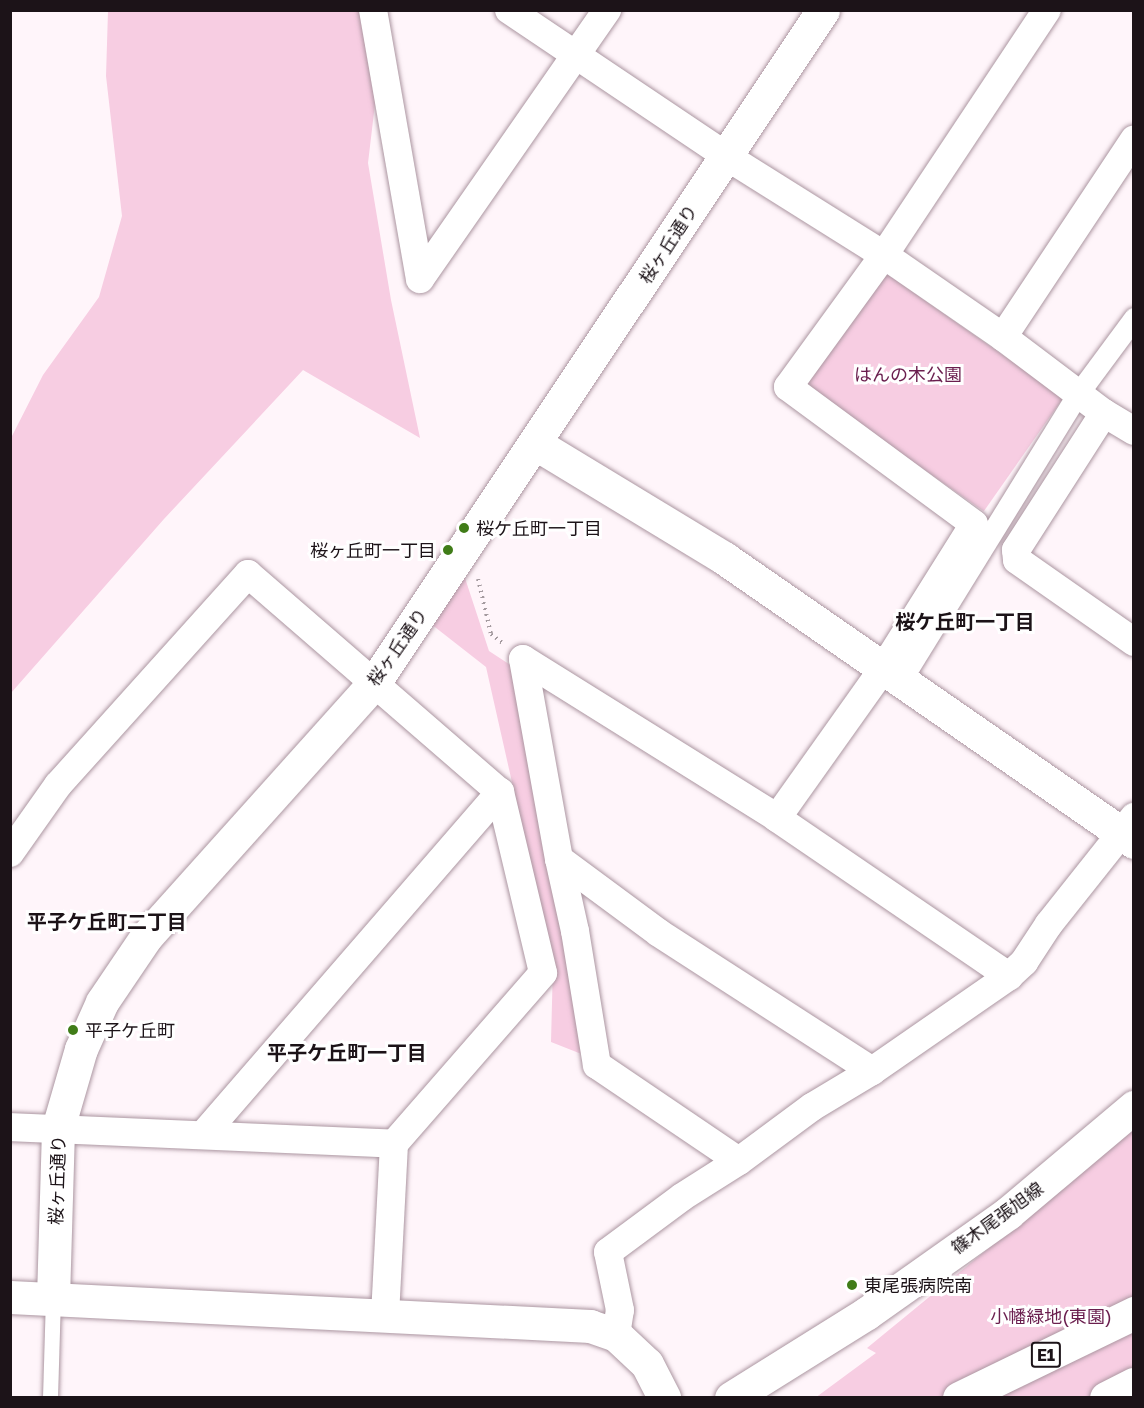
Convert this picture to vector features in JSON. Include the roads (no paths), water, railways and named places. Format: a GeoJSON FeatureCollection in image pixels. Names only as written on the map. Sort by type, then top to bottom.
{"type":"FeatureCollection","features":[{"type":"Feature","properties":{"kind":"main road","name":"桜ヶ丘通り"},"geometry":{"type":"LineString","coordinates":[[53,1298],[58,1128],[81,1049],[102,1002],[146,937],[374,683],[536,444],[823,10]]}},
{"type":"Feature","properties":{"kind":"main road"},"geometry":{"type":"LineString","coordinates":[[536,444],[724,558],[892,674],[1130,831]]}},
{"type":"Feature","properties":{"kind":"main road","name":"篠木尾張旭線"},"geometry":{"type":"LineString","coordinates":[[731,1398],[867,1313],[1008,1213],[1134,1107]]}},
{"type":"Feature","properties":{"kind":"main road"},"geometry":{"type":"LineString","coordinates":[[10,1297],[590,1326],[616,1335],[647,1364],[664,1398]]}},
{"type":"Feature","properties":{"kind":"main road","name":"E1"},"geometry":{"type":"LineString","coordinates":[[959,1398],[1134,1313]]}},
{"type":"Feature","properties":{"kind":"main road"},"geometry":{"type":"LineString","coordinates":[[1106,1398],[1134,1384]]}},
{"type":"Feature","properties":{"kind":"street"},"geometry":{"type":"LineString","coordinates":[[373,10],[420,279],[608,10]]}},
{"type":"Feature","properties":{"kind":"street"},"geometry":{"type":"LineString","coordinates":[[509,10],[726,156],[884,255],[1003,337],[1077,395],[1134,431]]}},
{"type":"Feature","properties":{"kind":"street"},"geometry":{"type":"LineString","coordinates":[[892,674],[974,524],[788,387],[884,255],[1047,10]]}},
{"type":"Feature","properties":{"kind":"street"},"geometry":{"type":"LineString","coordinates":[[1003,337],[1134,140]]}},
{"type":"Feature","properties":{"kind":"street"},"geometry":{"type":"LineString","coordinates":[[777,818],[892,674],[1077,395],[1134,318]]}},
{"type":"Feature","properties":{"kind":"street"},"geometry":{"type":"LineString","coordinates":[[1104,413],[1016,550],[1017,560],[1134,642]]}},
{"type":"Feature","properties":{"kind":"street"},"geometry":{"type":"LineString","coordinates":[[10,853],[58,785],[248,574],[500,792],[543,973],[394,1144],[385,1315]]}},
{"type":"Feature","properties":{"kind":"street"},"geometry":{"type":"LineString","coordinates":[[739,1161],[597,1065],[578,942],[559,859],[523,659],[777,818],[1009,976]]}},
{"type":"Feature","properties":{"kind":"street"},"geometry":{"type":"LineString","coordinates":[[203,1135],[500,792]]}},
{"type":"Feature","properties":{"kind":"street"},"geometry":{"type":"LineString","coordinates":[[616,1335],[620,1310],[608,1252],[682,1197],[739,1161],[812,1107],[872,1071],[1009,976],[1024,962],[1049,924],[1130,831]]}},
{"type":"Feature","properties":{"kind":"street"},"geometry":{"type":"LineString","coordinates":[[559,859],[659,933],[872,1071]]}},
{"type":"Feature","properties":{"kind":"street"},"geometry":{"type":"LineString","coordinates":[[10,1127],[394,1144]]}},
{"type":"Feature","properties":{"kind":"lane"},"geometry":{"type":"LineString","coordinates":[[50,1398],[53,1298]]}},
{"type":"Feature","properties":{"kind":"place","name":"桜ケ丘町一丁目"},"geometry":{"type":"Point","coordinates":[464,528]}},
{"type":"Feature","properties":{"kind":"place","name":"桜ヶ丘町一丁目"},"geometry":{"type":"Point","coordinates":[448,550]}},
{"type":"Feature","properties":{"kind":"place","name":"平子ケ丘町"},"geometry":{"type":"Point","coordinates":[73,1030]}},
{"type":"Feature","properties":{"kind":"place","name":"東尾張病院南"},"geometry":{"type":"Point","coordinates":[852,1285]}},
{"type":"Feature","properties":{"kind":"district","name":"桜ケ丘町一丁目"},"geometry":{"type":"Point","coordinates":[965,621]}},
{"type":"Feature","properties":{"kind":"district","name":"平子ケ丘町二丁目"},"geometry":{"type":"Point","coordinates":[107,921]}},
{"type":"Feature","properties":{"kind":"district","name":"平子ケ丘町一丁目"},"geometry":{"type":"Point","coordinates":[347,1052]}},
{"type":"Feature","properties":{"kind":"park label","name":"はんの木公園"},"geometry":{"type":"Point","coordinates":[908,374]}},
{"type":"Feature","properties":{"kind":"park label","name":"小幡緑地(東園)"},"geometry":{"type":"Point","coordinates":[1051,1316]}}]}
